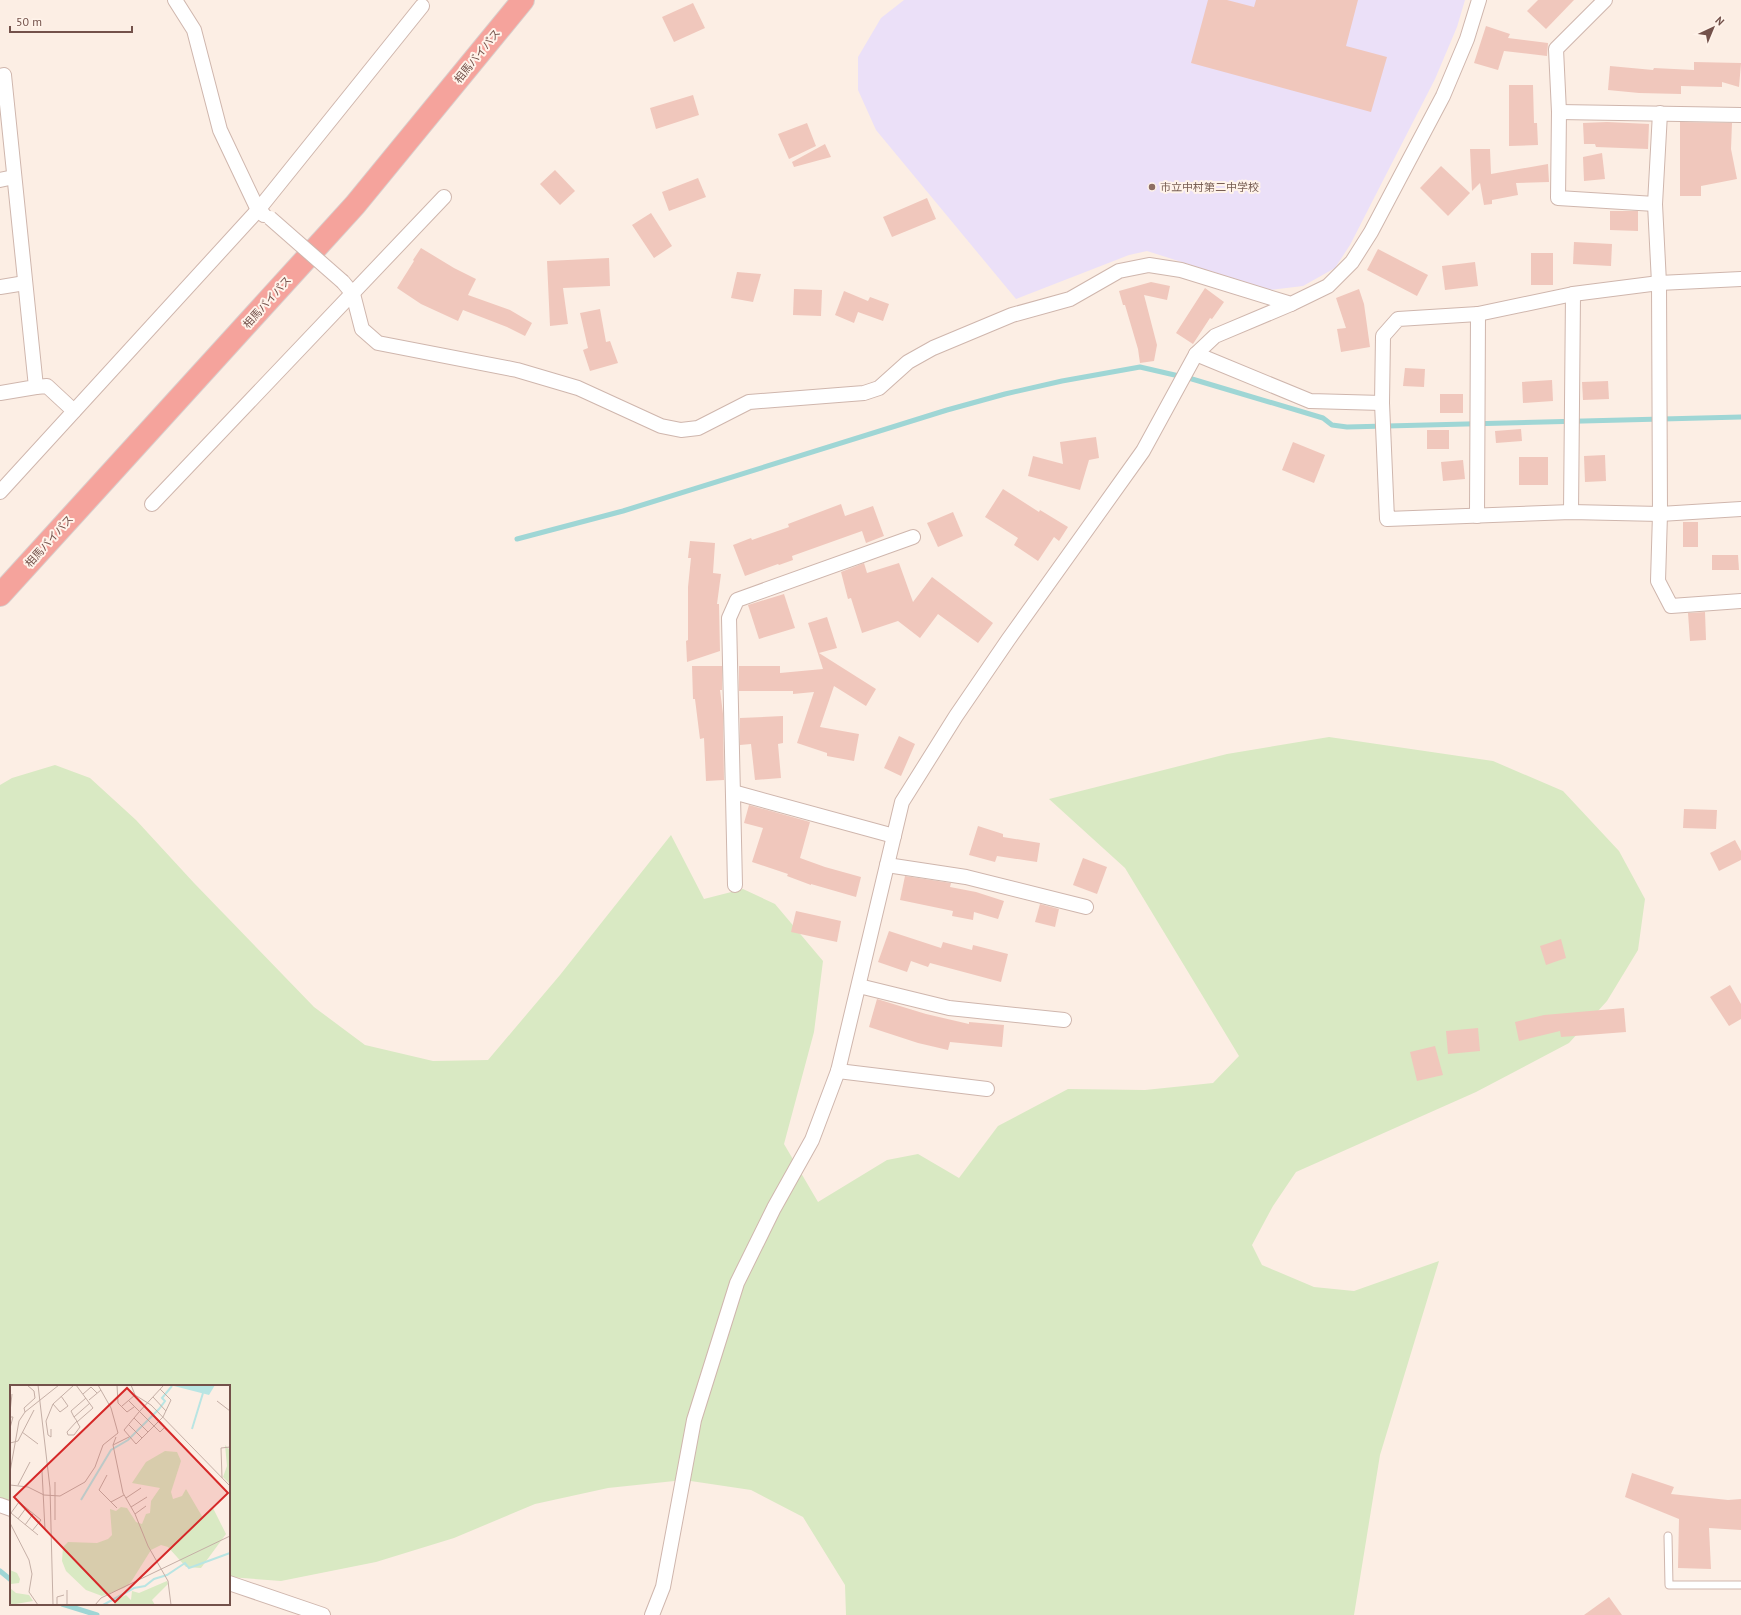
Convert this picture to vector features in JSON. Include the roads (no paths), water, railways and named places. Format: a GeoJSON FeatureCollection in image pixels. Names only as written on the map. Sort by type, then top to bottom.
{"type":"FeatureCollection","features":[{"type":"Feature","properties":{"kind":"highway","name":"相馬バイパス"},"geometry":{"type":"LineString","coordinates":[[0,595],[355,205],[523,0]]}},
{"type":"Feature","properties":{"kind":"street"},"geometry":{"type":"LineString","coordinates":[[175,0],[194,30],[220,130],[258,210],[270,218],[343,282],[353,294],[362,329],[378,343],[517,370],[578,388],[661,426],[681,430],[698,428],[749,402],[864,393],[879,388],[908,362],[933,348],[1012,316],[1070,298],[1119,271],[1149,265],[1181,270],[1291,304]]}},
{"type":"Feature","properties":{"kind":"street"},"geometry":{"type":"LineString","coordinates":[[652,1615],[663,1587],[694,1420],[737,1283],[774,1208],[812,1140],[838,1071],[902,802],[956,716],[1008,640],[1143,451],[1196,354],[1214,336],[1291,304],[1328,286],[1352,262],[1371,232],[1443,96],[1467,39],[1478,0]]}},
{"type":"Feature","properties":{"kind":"street"},"geometry":{"type":"LineString","coordinates":[[1604,0],[1556,48],[1559,112],[1558,198],[1655,204]]}},
{"type":"Feature","properties":{"kind":"street"},"geometry":{"type":"LineString","coordinates":[[0,492],[258,210],[422,6]]}},
{"type":"Feature","properties":{"kind":"street"},"geometry":{"type":"LineString","coordinates":[[0,76],[4,75],[36,387]]}},
{"type":"Feature","properties":{"kind":"street"},"geometry":{"type":"LineString","coordinates":[[1559,112],[1741,115]]}},
{"type":"Feature","properties":{"kind":"street"},"geometry":{"type":"LineString","coordinates":[[1660,113],[1655,204],[1659,283],[1660,514],[1658,581],[1671,606],[1741,601]]}},
{"type":"Feature","properties":{"kind":"street"},"geometry":{"type":"LineString","coordinates":[[0,180],[14,177]]}},
{"type":"Feature","properties":{"kind":"street"},"geometry":{"type":"LineString","coordinates":[[152,504],[444,197]]}},
{"type":"Feature","properties":{"kind":"street"},"geometry":{"type":"LineString","coordinates":[[1741,279],[1659,283],[1573,294],[1478,314],[1398,319],[1383,336],[1382,403],[1388,519],[1571,512],[1660,514],[1741,509]]}},
{"type":"Feature","properties":{"kind":"street"},"geometry":{"type":"LineString","coordinates":[[0,287],[25,283]]}},
{"type":"Feature","properties":{"kind":"street"},"geometry":{"type":"LineString","coordinates":[[1571,512],[1573,294]]}},
{"type":"Feature","properties":{"kind":"street"},"geometry":{"type":"LineString","coordinates":[[1477,516],[1478,314]]}},
{"type":"Feature","properties":{"kind":"street"},"geometry":{"type":"LineString","coordinates":[[1196,354],[1310,401],[1382,403]]}},
{"type":"Feature","properties":{"kind":"street"},"geometry":{"type":"LineString","coordinates":[[0,393],[47,386],[74,411]]}},
{"type":"Feature","properties":{"kind":"street"},"geometry":{"type":"LineString","coordinates":[[735,885],[729,618],[737,600],[913,537]]}},
{"type":"Feature","properties":{"kind":"street"},"geometry":{"type":"LineString","coordinates":[[733,792],[894,836]]}},
{"type":"Feature","properties":{"kind":"street"},"geometry":{"type":"LineString","coordinates":[[888,865],[966,877],[1086,907]]}},
{"type":"Feature","properties":{"kind":"street"},"geometry":{"type":"LineString","coordinates":[[859,986],[949,1008],[1064,1020]]}},
{"type":"Feature","properties":{"kind":"street"},"geometry":{"type":"LineString","coordinates":[[838,1071],[987,1089]]}},
{"type":"Feature","properties":{"kind":"street"},"geometry":{"type":"LineString","coordinates":[[0,1505],[10,1509]]}},
{"type":"Feature","properties":{"kind":"street"},"geometry":{"type":"LineString","coordinates":[[230,1583],[323,1615]]}},
{"type":"Feature","properties":{"kind":"lane"},"geometry":{"type":"LineString","coordinates":[[1668,1536],[1669,1585],[1741,1585]]}},
{"type":"Feature","properties":{"kind":"waterway"},"geometry":{"type":"LineString","coordinates":[[517,539],[623,511],[947,410],[1005,394],[1062,381],[1140,367],[1192,379],[1323,418],[1332,425],[1347,427],[1741,417]]}},
{"type":"Feature","properties":{"kind":"waterway"},"geometry":{"type":"LineString","coordinates":[[0,1571],[10,1579]]}},
{"type":"Feature","properties":{"kind":"waterway"},"geometry":{"type":"LineString","coordinates":[[65,1605],[97,1615]]}},
{"type":"Feature","properties":{"kind":"place","name":"市立中村第二中学校"},"geometry":{"type":"Point","coordinates":[1152,187]}}]}
